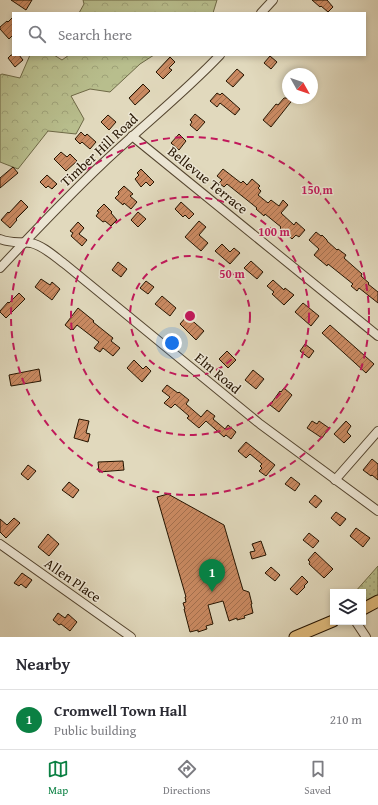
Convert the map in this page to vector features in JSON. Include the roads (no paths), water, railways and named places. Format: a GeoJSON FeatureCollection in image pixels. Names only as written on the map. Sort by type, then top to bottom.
{"type":"FeatureCollection","features":[{"type":"Feature","properties":{"kind":"main road"},"geometry":{"type":"LineString","coordinates":[[366,607],[378,601]]}},
{"type":"Feature","properties":{"kind":"main road"},"geometry":{"type":"LineString","coordinates":[[295,637],[330,622]]}},
{"type":"Feature","properties":{"kind":"street"},"geometry":{"type":"LineString","coordinates":[[262,12],[274,0]]}},
{"type":"Feature","properties":{"kind":"street","name":"Timber Hill Road"},"geometry":{"type":"LineString","coordinates":[[1,265],[102,163],[219,56]]}},
{"type":"Feature","properties":{"kind":"street","name":"Bellevue Terrace"},"geometry":{"type":"LineString","coordinates":[[132,136],[378,336]]}},
{"type":"Feature","properties":{"kind":"street","name":"Elm Road"},"geometry":{"type":"LineString","coordinates":[[0,239],[9,242],[33,243],[40,246],[66,265],[260,424],[378,511]]}},
{"type":"Feature","properties":{"kind":"street"},"geometry":{"type":"LineString","coordinates":[[335,480],[378,431]]}},
{"type":"Feature","properties":{"kind":"street","name":"Allen Place"},"geometry":{"type":"LineString","coordinates":[[0,544],[131,637]]}},
{"type":"Feature","properties":{"kind":"street"},"geometry":{"type":"LineString","coordinates":[[358,625],[366,637]]}},
{"type":"Feature","properties":{"kind":"place","name":"Cromwell Town Hall"},"geometry":{"type":"Point","coordinates":[212,592]}}]}
